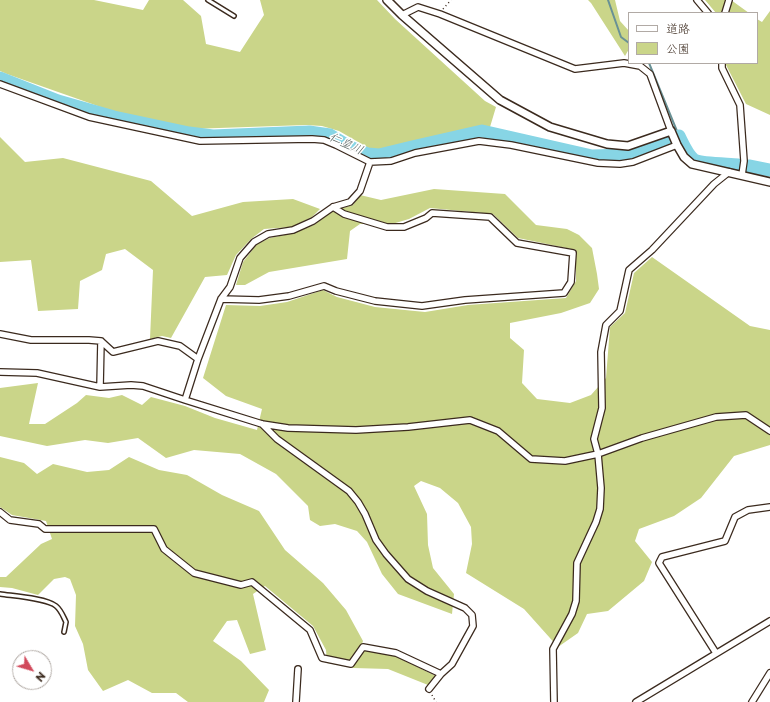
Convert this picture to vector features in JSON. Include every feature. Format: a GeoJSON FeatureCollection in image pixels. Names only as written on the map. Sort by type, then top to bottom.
{"type":"FeatureCollection","features":[{"type":"Feature","properties":{"kind":"street"},"geometry":{"type":"LineString","coordinates":[[387,0],[402,15],[500,100],[550,127],[606,144],[628,146],[672,131]]}},
{"type":"Feature","properties":{"kind":"street"},"geometry":{"type":"LineString","coordinates":[[697,0],[707,12]]}},
{"type":"Feature","properties":{"kind":"street"},"geometry":{"type":"LineString","coordinates":[[725,12],[729,0]]}},
{"type":"Feature","properties":{"kind":"street"},"geometry":{"type":"LineString","coordinates":[[402,15],[418,7],[440,14],[575,69],[628,64]]}},
{"type":"Feature","properties":{"kind":"street"},"geometry":{"type":"LineString","coordinates":[[629,64],[640,66],[650,74],[678,146],[684,157],[692,164],[770,182]]}},
{"type":"Feature","properties":{"kind":"street"},"geometry":{"type":"LineString","coordinates":[[722,64],[722,68],[740,105],[744,160],[742,175]]}},
{"type":"Feature","properties":{"kind":"street"},"geometry":{"type":"LineString","coordinates":[[0,84],[89,117],[176,137],[200,142],[324,140],[370,162],[391,161],[415,153],[479,141],[511,145],[598,164],[620,164],[633,162],[678,146]]}},
{"type":"Feature","properties":{"kind":"street"},"geometry":{"type":"LineString","coordinates":[[185,400],[198,359],[221,299],[230,287],[240,258],[254,242],[268,234],[293,230],[313,221],[333,207],[350,202],[360,190],[370,162]]}},
{"type":"Feature","properties":{"kind":"street"},"geometry":{"type":"LineString","coordinates":[[554,702],[553,649],[572,614],[576,601],[577,563],[596,522],[600,509],[601,488],[598,454],[594,439],[602,408],[601,352],[606,325],[620,311],[629,270],[652,250],[714,184],[729,172]]}},
{"type":"Feature","properties":{"kind":"street"},"geometry":{"type":"LineString","coordinates":[[221,299],[259,300],[289,296],[324,286],[336,291],[375,301],[422,306],[465,300],[564,292],[571,282],[573,253],[517,243],[490,217],[432,213],[426,218],[404,227],[387,228],[344,214],[333,207]]}},
{"type":"Feature","properties":{"kind":"street"},"geometry":{"type":"LineString","coordinates":[[0,334],[31,340],[101,341],[113,352],[158,341],[180,346],[198,359]]}},
{"type":"Feature","properties":{"kind":"street"},"geometry":{"type":"LineString","coordinates":[[100,387],[101,341]]}},
{"type":"Feature","properties":{"kind":"street"},"geometry":{"type":"LineString","coordinates":[[0,372],[37,373],[100,387],[131,385],[143,386],[262,424],[288,428],[356,430],[408,427],[470,420],[498,431],[531,459],[565,461],[598,454],[642,438],[716,417],[746,415],[770,431]]}},
{"type":"Feature","properties":{"kind":"street"},"geometry":{"type":"LineString","coordinates":[[262,424],[277,439],[349,491],[365,514],[376,540],[408,579],[427,591],[465,608],[472,615],[473,626],[452,664],[441,674],[430,689]]}},
{"type":"Feature","properties":{"kind":"street"},"geometry":{"type":"LineString","coordinates":[[716,653],[659,563],[662,557],[725,541],[735,516],[748,510],[770,507]]}},
{"type":"Feature","properties":{"kind":"street"},"geometry":{"type":"LineString","coordinates":[[0,512],[10,520],[39,524],[45,529],[154,529],[164,549],[194,573],[241,585],[252,582],[310,630],[322,658],[351,664],[363,647],[396,653],[441,674]]}},
{"type":"Feature","properties":{"kind":"street"},"geometry":{"type":"LineString","coordinates":[[636,702],[770,621]]}},
{"type":"Feature","properties":{"kind":"street"},"geometry":{"type":"LineString","coordinates":[[296,702],[298,669]]}},
{"type":"Feature","properties":{"kind":"street"},"geometry":{"type":"LineString","coordinates":[[752,702],[770,673]]}},
{"type":"Feature","properties":{"kind":"lane"},"geometry":{"type":"LineString","coordinates":[[208,0],[234,16]]}},
{"type":"Feature","properties":{"kind":"lane"},"geometry":{"type":"LineString","coordinates":[[0,594],[45,601],[55,606],[62,613],[66,622],[64,632]]}},
{"type":"Feature","properties":{"kind":"path"},"geometry":{"type":"LineString","coordinates":[[440,14],[451,0]]}},
{"type":"Feature","properties":{"kind":"path"},"geometry":{"type":"LineString","coordinates":[[430,689],[436,702]]}},
{"type":"Feature","properties":{"kind":"green space"},"geometry":{"type":"Polygon","coordinates":[[[0,0],[94,0],[143,10],[149,0],[183,0],[201,16],[206,44],[240,52],[264,15],[260,0],[377,0],[395,19],[485,101],[496,107],[490,127],[374,151],[339,131],[322,126],[306,125],[190,129],[112,111],[0,71],[0,0]]]}},
{"type":"Feature","properties":{"kind":"green space"},"geometry":{"type":"Polygon","coordinates":[[[588,0],[615,0],[620,21],[628,30],[628,51],[625,56],[588,0]]]}},
{"type":"Feature","properties":{"kind":"green space"},"geometry":{"type":"Polygon","coordinates":[[[705,0],[731,0],[748,12],[715,12],[705,0]]]}},
{"type":"Feature","properties":{"kind":"green space"},"geometry":{"type":"Polygon","coordinates":[[[770,11],[770,115],[746,104],[726,65],[758,64],[758,20],[762,22],[770,11]]]}},
{"type":"Feature","properties":{"kind":"green space"},"geometry":{"type":"Polygon","coordinates":[[[0,137],[25,162],[63,158],[151,181],[192,216],[243,202],[293,199],[320,209],[312,217],[292,227],[264,229],[251,239],[236,255],[227,275],[205,277],[171,338],[162,336],[150,339],[153,270],[125,249],[106,254],[102,270],[80,281],[78,309],[38,311],[31,260],[0,262],[0,137]]]}},
{"type":"Feature","properties":{"kind":"green space"},"geometry":{"type":"Polygon","coordinates":[[[434,189],[505,194],[536,225],[567,229],[579,235],[592,248],[599,289],[590,303],[561,313],[510,323],[510,338],[524,350],[522,383],[537,399],[570,403],[591,395],[606,378],[610,327],[625,313],[634,273],[652,257],[750,326],[770,330],[770,445],[734,456],[701,498],[674,516],[639,529],[635,541],[652,562],[644,581],[608,611],[587,614],[578,633],[558,647],[524,609],[466,573],[472,544],[471,527],[458,503],[440,488],[421,481],[414,486],[427,514],[428,545],[433,568],[454,594],[452,614],[398,594],[382,574],[367,542],[357,531],[335,524],[320,526],[310,520],[308,506],[276,474],[240,454],[194,450],[166,458],[138,438],[108,443],[85,440],[47,446],[0,436],[0,388],[38,383],[29,424],[45,424],[77,403],[86,395],[109,398],[122,395],[142,405],[151,397],[185,406],[215,418],[257,430],[262,409],[226,396],[203,378],[226,305],[260,306],[287,302],[323,290],[337,297],[375,307],[425,312],[468,305],[566,298],[576,281],[576,250],[518,238],[493,214],[430,208],[409,219],[392,224],[360,224],[350,231],[347,259],[269,272],[245,285],[236,285],[243,262],[257,244],[270,238],[294,233],[314,225],[332,211],[353,205],[360,195],[381,200],[434,189]]]}},
{"type":"Feature","properties":{"kind":"green space"},"geometry":{"type":"Polygon","coordinates":[[[0,457],[24,463],[37,474],[53,464],[87,472],[109,470],[129,457],[159,470],[187,475],[222,495],[259,511],[285,550],[323,583],[346,610],[363,641],[360,649],[395,656],[438,677],[428,685],[388,669],[354,668],[327,663],[326,650],[313,626],[265,586],[253,594],[266,650],[250,654],[237,620],[227,621],[213,641],[241,661],[269,690],[264,702],[188,702],[176,693],[152,693],[128,680],[103,691],[88,670],[83,644],[75,626],[76,595],[70,579],[65,577],[54,579],[38,595],[12,588],[0,587],[0,577],[6,577],[41,544],[52,539],[46,521],[12,515],[0,507],[0,457]]]}},
{"type":"Feature","properties":{"kind":"waterway"},"geometry":{"type":"LineString","coordinates":[[608,0],[621,37],[628,42]]}},
{"type":"Feature","properties":{"kind":"waterway"},"geometry":{"type":"LineString","coordinates":[[649,64],[679,136]]}},
{"type":"Feature","properties":{"kind":"waterway","name":"仁皇川"},"geometry":{"type":"LineString","coordinates":[[0,78],[58,101],[114,117],[189,133],[213,136],[309,132],[330,135],[350,147],[368,154],[379,155],[482,131],[592,156],[626,155],[669,140]]}},
{"type":"Feature","properties":{"kind":"waterway","name":"仁皇川"},"geometry":{"type":"LineString","coordinates":[[679,136],[687,152],[694,160],[709,163],[738,165]]}},
{"type":"Feature","properties":{"kind":"waterway","name":"仁皇川"},"geometry":{"type":"LineString","coordinates":[[749,166],[770,170]]}}]}
